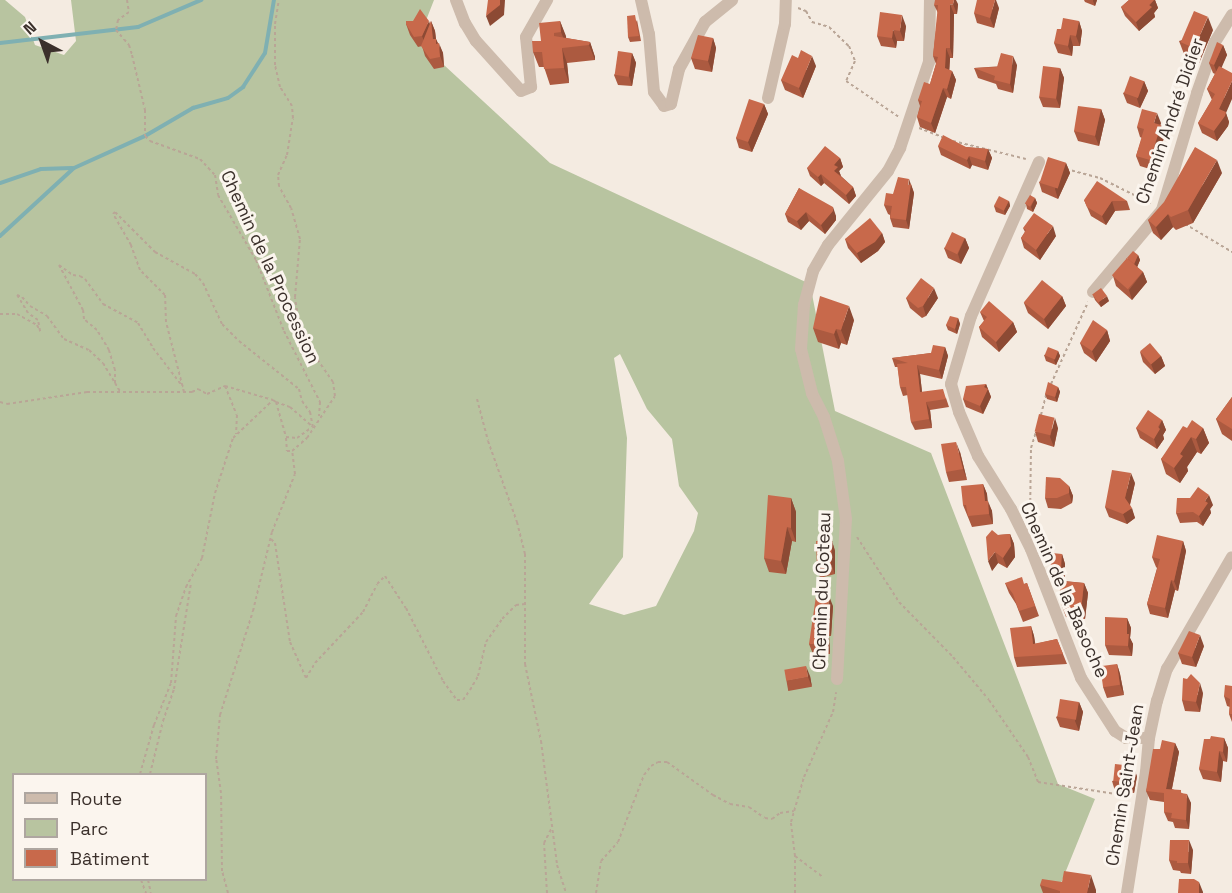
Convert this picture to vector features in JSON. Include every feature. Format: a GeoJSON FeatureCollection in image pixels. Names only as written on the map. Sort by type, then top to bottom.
{"type":"FeatureCollection","features":[{"type":"Feature","properties":{"kind":"street"},"geometry":{"type":"LineString","coordinates":[[456,0],[465,23],[476,41],[505,71],[516,88],[526,91],[531,87],[531,82],[527,64],[526,37],[548,0]]}},
{"type":"Feature","properties":{"kind":"street"},"geometry":{"type":"LineString","coordinates":[[640,0],[649,34],[654,92],[664,106],[671,104],[679,69],[699,30],[705,22],[732,0]]}},
{"type":"Feature","properties":{"kind":"street"},"geometry":{"type":"LineString","coordinates":[[768,98],[785,24],[786,0]]}},
{"type":"Feature","properties":{"kind":"street","name":"Chemin du Coteau"},"geometry":{"type":"LineString","coordinates":[[837,679],[846,519],[838,461],[824,417],[812,393],[801,349],[804,305],[813,271],[823,253],[888,171],[910,124],[929,62],[930,0]]}},
{"type":"Feature","properties":{"kind":"street","name":"Chemin André Didier"},"geometry":{"type":"LineString","coordinates":[[1093,292],[1162,210],[1197,93],[1215,42],[1232,15]]}},
{"type":"Feature","properties":{"kind":"street","name":"Chemin de la Basoche"},"geometry":{"type":"LineString","coordinates":[[1039,162],[971,316],[959,348],[951,384],[959,412],[978,456],[1011,509],[1031,549],[1081,678],[1115,731],[1126,738],[1149,738]]}},
{"type":"Feature","properties":{"kind":"street","name":"Chemin Saint-Jean"},"geometry":{"type":"LineString","coordinates":[[1127,893],[1149,738],[1167,669],[1232,557]]}},
{"type":"Feature","properties":{"kind":"path","name":"Chemin de la Procession"},"geometry":{"type":"LineString","coordinates":[[127,0],[129,12],[118,20],[116,30],[129,45],[132,55],[146,110],[145,136],[150,141],[200,159],[215,175],[218,195],[256,260],[284,331],[320,402],[319,416]]}},
{"type":"Feature","properties":{"kind":"path"},"geometry":{"type":"LineString","coordinates":[[279,0],[275,24],[275,65],[280,87],[292,106],[293,118],[287,155],[278,175],[279,186],[291,208],[300,239],[295,297],[298,316],[306,343],[333,382],[334,396],[319,416],[307,438],[292,451]]}},
{"type":"Feature","properties":{"kind":"path"},"geometry":{"type":"LineString","coordinates":[[785,24],[794,9],[801,7],[812,22],[829,27],[854,54],[855,61],[846,81],[910,124],[948,140],[1039,162]]}},
{"type":"Feature","properties":{"kind":"path"},"geometry":{"type":"LineString","coordinates":[[1059,167],[1100,177],[1138,194],[1162,210]]}},
{"type":"Feature","properties":{"kind":"path"},"geometry":{"type":"LineString","coordinates":[[184,392],[169,336],[165,295],[140,270],[113,214],[115,212],[155,252],[195,274],[203,284],[222,324],[239,341],[299,389],[302,401],[310,412],[313,427]]}},
{"type":"Feature","properties":{"kind":"path"},"geometry":{"type":"LineString","coordinates":[[1180,221],[1232,252]]}},
{"type":"Feature","properties":{"kind":"path"},"geometry":{"type":"LineString","coordinates":[[115,383],[116,370],[109,350],[97,330],[84,319],[84,310],[59,265],[73,275],[85,279],[103,304],[138,323],[153,348],[183,387]]}},
{"type":"Feature","properties":{"kind":"path"},"geometry":{"type":"LineString","coordinates":[[1040,417],[1049,387],[1093,292]]}},
{"type":"Feature","properties":{"kind":"path"},"geometry":{"type":"LineString","coordinates":[[0,314],[17,314],[37,325],[40,331],[38,320],[28,313],[17,296],[22,297],[46,316],[64,339],[89,350],[103,363],[121,393]]}},
{"type":"Feature","properties":{"kind":"path"},"geometry":{"type":"LineString","coordinates":[[0,404],[87,392],[184,392],[201,389],[207,394],[225,386],[290,407],[313,427]]}},
{"type":"Feature","properties":{"kind":"path"},"geometry":{"type":"LineString","coordinates":[[140,773],[157,718],[171,683],[176,616],[182,598],[202,558],[216,493],[235,436],[237,415],[225,386]]}},
{"type":"Feature","properties":{"kind":"path"},"geometry":{"type":"LineString","coordinates":[[477,399],[488,441],[522,538],[527,575],[525,664],[541,741],[557,865],[566,893]]}},
{"type":"Feature","properties":{"kind":"path"},"geometry":{"type":"LineString","coordinates":[[235,436],[274,401]]}},
{"type":"Feature","properties":{"kind":"path"},"geometry":{"type":"LineString","coordinates":[[274,401],[286,437],[287,451],[292,451]]}},
{"type":"Feature","properties":{"kind":"path"},"geometry":{"type":"LineString","coordinates":[[286,437],[297,438],[313,427]]}},
{"type":"Feature","properties":{"kind":"path"},"geometry":{"type":"LineString","coordinates":[[1030,519],[1031,448],[1037,428]]}},
{"type":"Feature","properties":{"kind":"path"},"geometry":{"type":"LineString","coordinates":[[228,893],[222,871],[223,830],[217,737],[220,715],[253,611],[270,538],[295,474],[292,451]]}},
{"type":"Feature","properties":{"kind":"path"},"geometry":{"type":"LineString","coordinates":[[846,519],[899,602],[953,657],[989,700],[1028,757],[1038,782],[1141,798]]}},
{"type":"Feature","properties":{"kind":"path"},"geometry":{"type":"LineString","coordinates":[[270,538],[275,543],[290,642],[306,678],[315,663],[363,612],[378,584],[385,576],[406,608],[443,681],[457,700],[463,700],[478,676],[486,642],[502,619],[516,605],[525,604]]}},
{"type":"Feature","properties":{"kind":"path"},"geometry":{"type":"LineString","coordinates":[[150,773],[163,721],[174,689],[191,580]]}},
{"type":"Feature","properties":{"kind":"path","name":"Chemin du Coteau"},"geometry":{"type":"LineString","coordinates":[[795,893],[795,856],[791,822],[804,777],[833,712],[837,679]]}},
{"type":"Feature","properties":{"kind":"path"},"geometry":{"type":"LineString","coordinates":[[596,893],[601,861],[618,842],[644,775],[651,766],[658,762],[667,762],[713,795],[730,804],[749,807],[765,818],[772,819],[780,813],[794,811]]}},
{"type":"Feature","properties":{"kind":"path"},"geometry":{"type":"LineString","coordinates":[[547,893],[544,843],[552,827]]}},
{"type":"Feature","properties":{"kind":"path"},"geometry":{"type":"LineString","coordinates":[[795,856],[822,876]]}},
{"type":"Feature","properties":{"kind":"green space"},"geometry":{"type":"Polygon","coordinates":[[[0,0],[5,0],[25,17],[35,45],[64,55],[76,41],[71,0],[434,0],[418,41],[550,163],[810,284],[835,411],[931,453],[1058,784],[1095,799],[1057,893],[0,893],[0,0]],[[620,354],[614,358],[627,438],[623,557],[589,604],[624,615],[656,606],[694,531],[698,513],[679,486],[672,439],[647,409],[620,354]]]}},
{"type":"Feature","properties":{"kind":"building"},"geometry":{"type":"Polygon","coordinates":[[[488,0],[500,0],[500,5],[486,16],[488,0]]]}},
{"type":"Feature","properties":{"kind":"building"},"geometry":{"type":"Polygon","coordinates":[[[935,0],[954,0],[953,4],[950,4],[950,48],[946,48],[945,68],[952,71],[947,89],[943,88],[931,123],[917,117],[922,101],[918,100],[924,82],[930,84],[938,57],[933,56],[938,5],[934,5],[935,0]]]}},
{"type":"Feature","properties":{"kind":"building"},"geometry":{"type":"Polygon","coordinates":[[[977,0],[995,0],[990,18],[974,13],[977,0]]]}},
{"type":"Feature","properties":{"kind":"building"},"geometry":{"type":"Polygon","coordinates":[[[1129,0],[1154,0],[1149,5],[1152,7],[1136,22],[1121,7],[1129,0]]]}},
{"type":"Feature","properties":{"kind":"building"},"geometry":{"type":"Polygon","coordinates":[[[420,9],[429,21],[422,36],[414,37],[406,21],[413,21],[420,9]]]}},
{"type":"Feature","properties":{"kind":"building"},"geometry":{"type":"Polygon","coordinates":[[[1194,11],[1208,17],[1195,48],[1181,42],[1194,11]]]}},
{"type":"Feature","properties":{"kind":"building"},"geometry":{"type":"Polygon","coordinates":[[[880,12],[902,15],[900,31],[893,30],[892,38],[877,36],[880,12]]]}},
{"type":"Feature","properties":{"kind":"building"},"geometry":{"type":"Polygon","coordinates":[[[635,15],[639,36],[628,37],[627,16],[635,15]]]}},
{"type":"Feature","properties":{"kind":"building"},"geometry":{"type":"Polygon","coordinates":[[[1063,18],[1079,21],[1076,36],[1070,35],[1068,46],[1054,43],[1057,29],[1061,29],[1063,18]]]}},
{"type":"Feature","properties":{"kind":"building"},"geometry":{"type":"Polygon","coordinates":[[[431,21],[433,39],[436,39],[436,44],[439,43],[440,57],[430,59],[421,46],[431,21]]]}},
{"type":"Feature","properties":{"kind":"building"},"geometry":{"type":"Polygon","coordinates":[[[560,21],[561,32],[554,33],[554,36],[590,42],[589,45],[562,48],[564,68],[544,69],[542,52],[533,52],[532,41],[541,41],[539,23],[560,21]]]}},
{"type":"Feature","properties":{"kind":"building"},"geometry":{"type":"Polygon","coordinates":[[[698,35],[713,38],[708,61],[691,58],[698,35]]]}},
{"type":"Feature","properties":{"kind":"building"},"geometry":{"type":"Polygon","coordinates":[[[1217,42],[1223,45],[1214,65],[1209,63],[1217,42]]]}},
{"type":"Feature","properties":{"kind":"building"},"geometry":{"type":"Polygon","coordinates":[[[801,50],[812,56],[799,88],[781,80],[792,55],[798,58],[801,50]]]}},
{"type":"Feature","properties":{"kind":"building"},"geometry":{"type":"Polygon","coordinates":[[[618,51],[632,53],[629,77],[615,75],[618,51]]]}},
{"type":"Feature","properties":{"kind":"building"},"geometry":{"type":"Polygon","coordinates":[[[1001,53],[1013,56],[1010,84],[994,80],[995,76],[974,68],[997,67],[1001,53]]]}},
{"type":"Feature","properties":{"kind":"building"},"geometry":{"type":"Polygon","coordinates":[[[1043,66],[1060,68],[1056,99],[1039,97],[1043,66]]]}},
{"type":"Feature","properties":{"kind":"building"},"geometry":{"type":"Polygon","coordinates":[[[1219,66],[1232,73],[1232,81],[1219,109],[1226,112],[1225,116],[1214,131],[1198,123],[1215,94],[1207,89],[1219,66]]]}},
{"type":"Feature","properties":{"kind":"building"},"geometry":{"type":"Polygon","coordinates":[[[1130,76],[1144,81],[1138,98],[1124,93],[1130,76]]]}},
{"type":"Feature","properties":{"kind":"building"},"geometry":{"type":"Polygon","coordinates":[[[749,99],[764,104],[748,142],[736,138],[749,99]]]}},
{"type":"Feature","properties":{"kind":"building"},"geometry":{"type":"Polygon","coordinates":[[[1078,106],[1101,109],[1095,136],[1074,131],[1078,106]]]}},
{"type":"Feature","properties":{"kind":"building"},"geometry":{"type":"Polygon","coordinates":[[[1142,109],[1157,113],[1154,123],[1161,125],[1150,160],[1136,156],[1144,129],[1137,127],[1142,109]]]}},
{"type":"Feature","properties":{"kind":"building"},"geometry":{"type":"Polygon","coordinates":[[[943,135],[966,147],[988,149],[985,161],[969,156],[967,160],[938,146],[943,135]]]}},
{"type":"Feature","properties":{"kind":"building"},"geometry":{"type":"Polygon","coordinates":[[[825,146],[840,158],[834,165],[838,167],[834,171],[853,187],[846,195],[821,174],[818,177],[807,168],[825,146]]]}},
{"type":"Feature","properties":{"kind":"building"},"geometry":{"type":"Polygon","coordinates":[[[1195,147],[1217,160],[1188,210],[1171,217],[1168,214],[1156,227],[1148,220],[1164,202],[1195,147]]]}},
{"type":"Feature","properties":{"kind":"building"},"geometry":{"type":"Polygon","coordinates":[[[1048,157],[1066,163],[1058,189],[1040,183],[1048,157]]]}},
{"type":"Feature","properties":{"kind":"building"},"geometry":{"type":"Polygon","coordinates":[[[898,177],[909,179],[908,185],[911,184],[906,220],[890,218],[892,206],[884,205],[886,193],[893,194],[898,177]]]}},
{"type":"Feature","properties":{"kind":"building"},"geometry":{"type":"Polygon","coordinates":[[[1097,181],[1127,201],[1112,201],[1102,216],[1087,207],[1084,200],[1097,181]]]}},
{"type":"Feature","properties":{"kind":"building"},"geometry":{"type":"Polygon","coordinates":[[[799,188],[833,207],[833,211],[821,225],[806,212],[797,221],[785,214],[799,188]]]}},
{"type":"Feature","properties":{"kind":"building"},"geometry":{"type":"Polygon","coordinates":[[[1030,195],[1035,198],[1030,207],[1025,204],[1030,195]]]}},
{"type":"Feature","properties":{"kind":"building"},"geometry":{"type":"Polygon","coordinates":[[[999,196],[1009,201],[1004,211],[994,206],[999,196]]]}},
{"type":"Feature","properties":{"kind":"building"},"geometry":{"type":"Polygon","coordinates":[[[1034,213],[1053,226],[1036,250],[1021,238],[1026,230],[1023,228],[1034,213]]]}},
{"type":"Feature","properties":{"kind":"building"},"geometry":{"type":"Polygon","coordinates":[[[870,218],[882,233],[875,242],[857,253],[845,239],[870,218]]]}},
{"type":"Feature","properties":{"kind":"building"},"geometry":{"type":"Polygon","coordinates":[[[952,232],[965,238],[957,254],[944,248],[952,232]]]}},
{"type":"Feature","properties":{"kind":"building"},"geometry":{"type":"Polygon","coordinates":[[[1133,251],[1138,255],[1134,264],[1126,259],[1133,251]]]}},
{"type":"Feature","properties":{"kind":"building"},"geometry":{"type":"Polygon","coordinates":[[[1127,258],[1143,272],[1128,289],[1112,275],[1127,258]]]}},
{"type":"Feature","properties":{"kind":"building"},"geometry":{"type":"Polygon","coordinates":[[[921,278],[934,288],[923,306],[918,308],[906,298],[921,278]]]}},
{"type":"Feature","properties":{"kind":"building"},"geometry":{"type":"Polygon","coordinates":[[[1042,280],[1062,296],[1044,319],[1024,303],[1042,280]]]}},
{"type":"Feature","properties":{"kind":"building"},"geometry":{"type":"Polygon","coordinates":[[[1101,288],[1107,296],[1098,303],[1092,295],[1101,288]]]}},
{"type":"Feature","properties":{"kind":"building"},"geometry":{"type":"Polygon","coordinates":[[[820,296],[849,306],[841,330],[836,329],[834,334],[813,328],[820,296]]]}},
{"type":"Feature","properties":{"kind":"building"},"geometry":{"type":"Polygon","coordinates":[[[989,301],[1013,322],[996,342],[979,327],[987,317],[980,312],[989,301]]]}},
{"type":"Feature","properties":{"kind":"building"},"geometry":{"type":"Polygon","coordinates":[[[950,316],[958,318],[955,329],[946,325],[950,316]]]}},
{"type":"Feature","properties":{"kind":"building"},"geometry":{"type":"Polygon","coordinates":[[[1093,320],[1107,330],[1092,351],[1080,343],[1093,320]]]}},
{"type":"Feature","properties":{"kind":"building"},"geometry":{"type":"Polygon","coordinates":[[[1150,343],[1161,356],[1151,364],[1140,351],[1150,343]]]}},
{"type":"Feature","properties":{"kind":"building"},"geometry":{"type":"Polygon","coordinates":[[[933,345],[945,347],[939,370],[917,365],[920,392],[943,389],[946,399],[926,402],[929,419],[911,422],[906,387],[900,387],[897,364],[908,363],[892,358],[931,353],[933,345]]]}},
{"type":"Feature","properties":{"kind":"building"},"geometry":{"type":"Polygon","coordinates":[[[1048,347],[1058,351],[1055,359],[1045,355],[1048,347]]]}},
{"type":"Feature","properties":{"kind":"building"},"geometry":{"type":"Polygon","coordinates":[[[1048,382],[1058,387],[1055,397],[1045,394],[1048,382]]]}},
{"type":"Feature","properties":{"kind":"building"},"geometry":{"type":"Polygon","coordinates":[[[986,384],[984,387],[988,389],[980,406],[963,399],[966,386],[986,384]]]}},
{"type":"Feature","properties":{"kind":"building"},"geometry":{"type":"Polygon","coordinates":[[[1232,397],[1232,429],[1216,419],[1232,397]]]}},
{"type":"Feature","properties":{"kind":"building"},"geometry":{"type":"Polygon","coordinates":[[[1148,410],[1162,420],[1154,439],[1136,428],[1148,410]]]}},
{"type":"Feature","properties":{"kind":"building"},"geometry":{"type":"Polygon","coordinates":[[[1039,414],[1055,418],[1050,435],[1035,431],[1039,414]]]}},
{"type":"Feature","properties":{"kind":"building"},"geometry":{"type":"Polygon","coordinates":[[[1192,420],[1203,428],[1196,439],[1191,437],[1180,454],[1183,456],[1174,468],[1161,459],[1183,426],[1187,428],[1192,420]]]}},
{"type":"Feature","properties":{"kind":"building"},"geometry":{"type":"Polygon","coordinates":[[[956,442],[963,469],[946,472],[941,444],[956,442]]]}},
{"type":"Feature","properties":{"kind":"building"},"geometry":{"type":"Polygon","coordinates":[[[1112,470],[1131,473],[1125,498],[1132,508],[1123,514],[1105,507],[1112,470]]]}},
{"type":"Feature","properties":{"kind":"building"},"geometry":{"type":"Polygon","coordinates":[[[1046,477],[1060,478],[1069,486],[1069,493],[1057,498],[1045,498],[1046,477]]]}},
{"type":"Feature","properties":{"kind":"building"},"geometry":{"type":"Polygon","coordinates":[[[983,484],[989,514],[968,516],[966,505],[963,505],[961,486],[983,484]]]}},
{"type":"Feature","properties":{"kind":"building"},"geometry":{"type":"Polygon","coordinates":[[[1198,487],[1209,495],[1205,501],[1208,503],[1199,516],[1193,512],[1176,513],[1177,498],[1190,498],[1198,487]]]}},
{"type":"Feature","properties":{"kind":"building"},"geometry":{"type":"Polygon","coordinates":[[[768,495],[791,498],[791,528],[787,527],[781,561],[764,558],[768,495]]]}},
{"type":"Feature","properties":{"kind":"building"},"geometry":{"type":"Polygon","coordinates":[[[992,530],[998,535],[1010,534],[1011,546],[1003,558],[995,552],[988,561],[986,537],[992,530]]]}},
{"type":"Feature","properties":{"kind":"building"},"geometry":{"type":"Polygon","coordinates":[[[1157,535],[1183,541],[1165,608],[1147,604],[1160,559],[1152,557],[1157,535]]]}},
{"type":"Feature","properties":{"kind":"building"},"geometry":{"type":"Polygon","coordinates":[[[816,541],[832,541],[831,564],[817,567],[816,541]]]}},
{"type":"Feature","properties":{"kind":"building"},"geometry":{"type":"Polygon","coordinates":[[[1052,553],[1062,554],[1060,576],[1050,575],[1052,553]]]}},
{"type":"Feature","properties":{"kind":"building"},"geometry":{"type":"Polygon","coordinates":[[[1022,577],[1024,584],[1027,583],[1035,606],[1019,611],[1013,594],[1005,583],[1022,577]]]}},
{"type":"Feature","properties":{"kind":"building"},"geometry":{"type":"Polygon","coordinates":[[[1061,581],[1084,583],[1081,610],[1063,608],[1059,598],[1061,581]]]}},
{"type":"Feature","properties":{"kind":"building"},"geometry":{"type":"Polygon","coordinates":[[[816,596],[829,596],[827,626],[825,625],[826,644],[809,644],[816,596]]]}},
{"type":"Feature","properties":{"kind":"building"},"geometry":{"type":"Polygon","coordinates":[[[1105,617],[1127,618],[1128,646],[1105,645],[1105,617]]]}},
{"type":"Feature","properties":{"kind":"building"},"geometry":{"type":"Polygon","coordinates":[[[1031,626],[1033,644],[1057,639],[1063,654],[1014,657],[1010,628],[1031,626]]]}},
{"type":"Feature","properties":{"kind":"building"},"geometry":{"type":"Polygon","coordinates":[[[1189,631],[1200,635],[1192,657],[1178,653],[1189,631]]]}},
{"type":"Feature","properties":{"kind":"building"},"geometry":{"type":"Polygon","coordinates":[[[1117,664],[1120,685],[1103,687],[1100,666],[1117,664]]]}},
{"type":"Feature","properties":{"kind":"building"},"geometry":{"type":"Polygon","coordinates":[[[806,666],[808,677],[786,681],[784,670],[806,666]]]}},
{"type":"Feature","properties":{"kind":"building"},"geometry":{"type":"Polygon","coordinates":[[[1191,674],[1200,683],[1196,702],[1182,700],[1183,678],[1187,679],[1191,674]]]}},
{"type":"Feature","properties":{"kind":"building"},"geometry":{"type":"Polygon","coordinates":[[[1225,685],[1232,686],[1232,714],[1229,714],[1230,699],[1224,696],[1225,685]]]}},
{"type":"Feature","properties":{"kind":"building"},"geometry":{"type":"Polygon","coordinates":[[[1060,699],[1079,702],[1076,720],[1057,717],[1060,699]]]}},
{"type":"Feature","properties":{"kind":"building"},"geometry":{"type":"Polygon","coordinates":[[[1211,736],[1224,738],[1223,752],[1219,751],[1217,772],[1199,769],[1204,739],[1210,739],[1211,736]]]}},
{"type":"Feature","properties":{"kind":"building"},"geometry":{"type":"Polygon","coordinates":[[[1162,740],[1175,743],[1166,789],[1181,790],[1181,793],[1187,794],[1186,820],[1171,818],[1172,813],[1164,812],[1164,793],[1146,791],[1153,749],[1160,749],[1162,740]]]}},
{"type":"Feature","properties":{"kind":"building"},"geometry":{"type":"Polygon","coordinates":[[[1115,764],[1133,766],[1131,783],[1113,781],[1115,764]]]}},
{"type":"Feature","properties":{"kind":"building"},"geometry":{"type":"Polygon","coordinates":[[[1170,840],[1189,840],[1188,863],[1169,860],[1170,840]]]}},
{"type":"Feature","properties":{"kind":"building"},"geometry":{"type":"Polygon","coordinates":[[[1064,871],[1091,875],[1087,893],[1060,893],[1060,891],[1040,885],[1042,879],[1062,882],[1064,871]]]}},
{"type":"Feature","properties":{"kind":"building"},"geometry":{"type":"Polygon","coordinates":[[[1179,879],[1194,879],[1199,882],[1199,893],[1178,893],[1179,879]]]}},
{"type":"Feature","properties":{"kind":"waterway"},"geometry":{"type":"LineString","coordinates":[[0,43],[138,27],[201,0]]}},
{"type":"Feature","properties":{"kind":"waterway"},"geometry":{"type":"LineString","coordinates":[[0,236],[74,168],[145,136],[193,108],[228,98],[243,87],[265,53],[274,0]]}},
{"type":"Feature","properties":{"kind":"waterway"},"geometry":{"type":"LineString","coordinates":[[0,183],[41,169],[72,168]]}}]}
